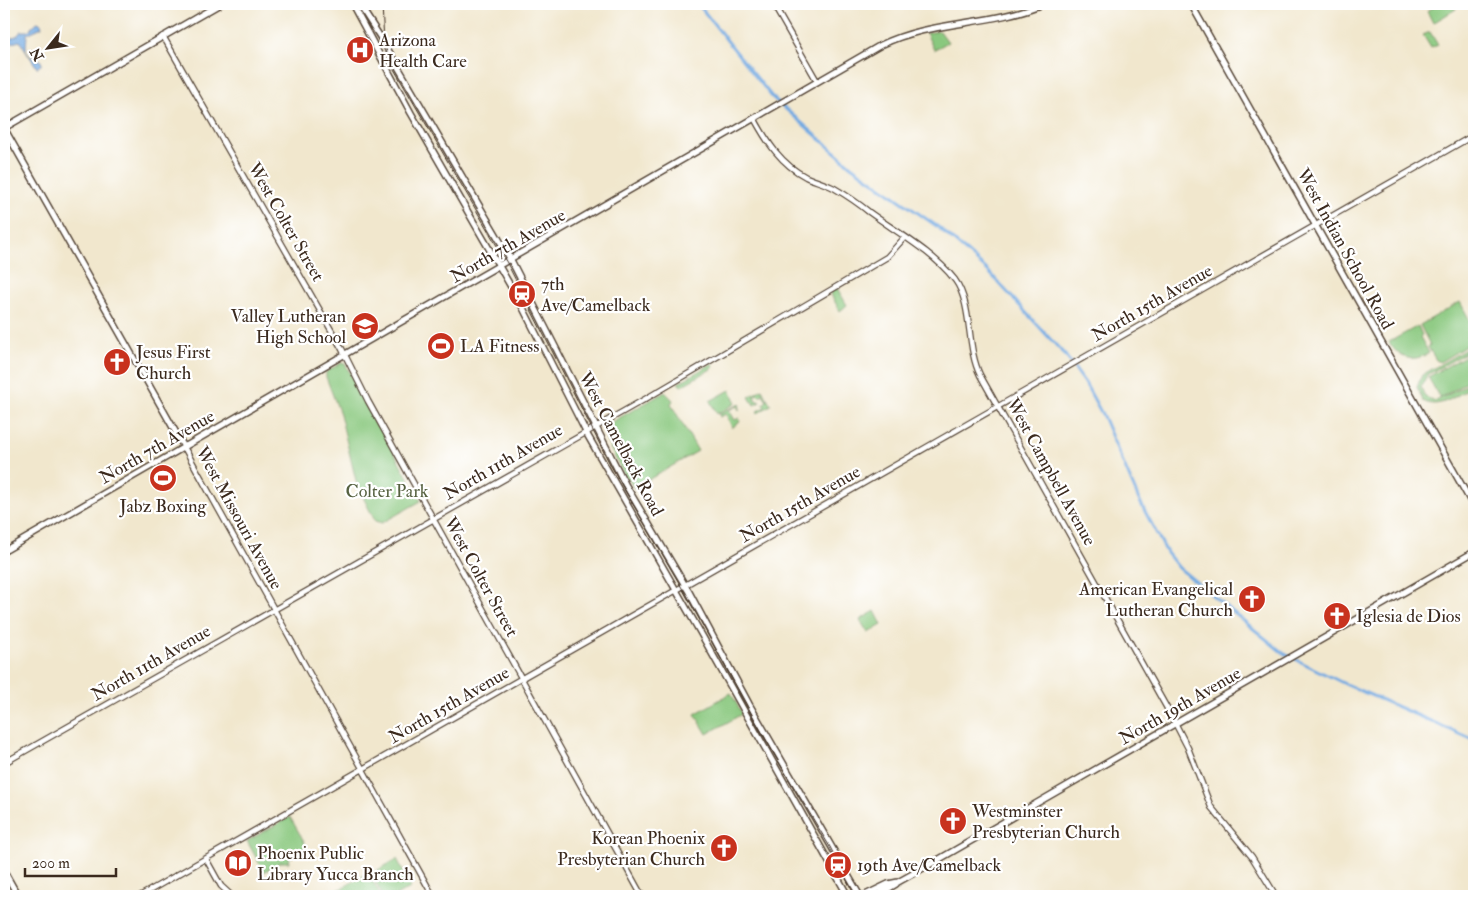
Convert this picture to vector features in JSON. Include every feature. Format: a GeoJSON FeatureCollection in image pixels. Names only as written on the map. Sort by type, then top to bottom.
{"type":"FeatureCollection","features":[{"type":"Feature","properties":{"kind":"main road"},"geometry":{"type":"LineString","coordinates":[[4,128],[220,4]]}},
{"type":"Feature","properties":{"kind":"main road","name":"West Camelback Road"},"geometry":{"type":"LineString","coordinates":[[352,4],[500,267],[585,432],[677,591],[848,896]]}},
{"type":"Feature","properties":{"kind":"main road","name":"West Camelback Road"},"geometry":{"type":"LineString","coordinates":[[359,4],[511,260],[594,427],[638,508],[686,586],[749,704],[862,896]]}},
{"type":"Feature","properties":{"kind":"main road","name":"North 7th Avenue"},"geometry":{"type":"LineString","coordinates":[[4,550],[500,267],[881,45],[907,34],[939,26],[1006,16],[1042,4]]}},
{"type":"Feature","properties":{"kind":"main road","name":"West Indian School Road"},"geometry":{"type":"LineString","coordinates":[[1191,4],[1474,507]]}},
{"type":"Feature","properties":{"kind":"main road"},"geometry":{"type":"LineString","coordinates":[[357,14],[370,20]]}},
{"type":"Feature","properties":{"kind":"main road","name":"West Missouri Avenue"},"geometry":{"type":"LineString","coordinates":[[4,128],[184,447]]}},
{"type":"Feature","properties":{"kind":"main road","name":"North 19th Avenue"},"geometry":{"type":"LineString","coordinates":[[882,896],[898,882],[1474,552]]}},
{"type":"Feature","properties":{"kind":"main road"},"geometry":{"type":"LineString","coordinates":[[4,871],[18,896]]}},
{"type":"Feature","properties":{"kind":"main road"},"geometry":{"type":"LineString","coordinates":[[876,896],[898,882]]}},
{"type":"Feature","properties":{"kind":"main road","name":"North 19th Avenue"},"geometry":{"type":"LineString","coordinates":[[862,896],[888,884],[898,882]]}},
{"type":"Feature","properties":{"kind":"street"},"geometry":{"type":"LineString","coordinates":[[773,4],[817,81]]}},
{"type":"Feature","properties":{"kind":"street","name":"West Colter Street"},"geometry":{"type":"LineString","coordinates":[[162,36],[345,356],[642,896]]}},
{"type":"Feature","properties":{"kind":"street","name":"West Campbell Avenue"},"geometry":{"type":"LineString","coordinates":[[754,118],[768,143],[792,167],[808,178],[833,187],[905,237],[946,271],[958,284],[963,297],[976,366],[1188,748],[1211,808],[1252,857],[1276,896]]}},
{"type":"Feature","properties":{"kind":"street","name":"North 15th Avenue"},"geometry":{"type":"LineString","coordinates":[[140,896],[1474,135]]}},
{"type":"Feature","properties":{"kind":"street","name":"North 11th Avenue"},"geometry":{"type":"LineString","coordinates":[[4,763],[594,427],[882,260],[892,253],[905,237]]}},
{"type":"Feature","properties":{"kind":"street","name":"West Missouri Avenue"},"geometry":{"type":"LineString","coordinates":[[184,447],[433,896]]}},
{"type":"Feature","properties":{"kind":"street"},"geometry":{"type":"LineString","coordinates":[[206,859],[221,886],[232,896]]}},
{"type":"Feature","properties":{"kind":"green space"},"geometry":{"type":"Polygon","coordinates":[[[1439,4],[1453,4],[1456,9],[1433,23],[1427,11],[1439,4]]]}},
{"type":"Feature","properties":{"kind":"green space"},"geometry":{"type":"Polygon","coordinates":[[[940,31],[948,42],[934,50],[926,33],[940,31]]]}},
{"type":"Feature","properties":{"kind":"green space"},"geometry":{"type":"Polygon","coordinates":[[[1430,32],[1438,45],[1431,48],[1423,35],[1430,32]]]}},
{"type":"Feature","properties":{"kind":"green space"},"geometry":{"type":"Polygon","coordinates":[[[837,288],[847,305],[840,311],[830,293],[837,288]]]}},
{"type":"Feature","properties":{"kind":"green space"},"geometry":{"type":"Polygon","coordinates":[[[1460,302],[1474,328],[1474,341],[1440,362],[1436,360],[1428,347],[1430,345],[1420,325],[1460,302]]]}},
{"type":"Feature","properties":{"kind":"green space"},"geometry":{"type":"Polygon","coordinates":[[[1418,326],[1422,335],[1420,337],[1429,353],[1417,358],[1406,358],[1397,352],[1389,342],[1418,326]]]}},
{"type":"Feature","properties":{"kind":"green space"},"geometry":{"type":"Polygon","coordinates":[[[1474,348],[1474,350],[1467,352],[1427,375],[1421,387],[1425,397],[1436,401],[1474,381],[1474,385],[1450,400],[1436,404],[1429,404],[1423,401],[1417,387],[1422,375],[1466,349],[1474,348]]]}},
{"type":"Feature","properties":{"kind":"green space"},"geometry":{"type":"Polygon","coordinates":[[[1467,355],[1474,367],[1474,378],[1440,398],[1428,377],[1467,355]]]}},
{"type":"Feature","properties":{"kind":"green space","name":"Colter Park"},"geometry":{"type":"Polygon","coordinates":[[[341,363],[345,364],[421,501],[382,523],[375,521],[357,485],[340,414],[326,377],[326,372],[341,363]]]}},
{"type":"Feature","properties":{"kind":"green space"},"geometry":{"type":"Polygon","coordinates":[[[713,363],[713,368],[681,386],[678,383],[713,363]]]}},
{"type":"Feature","properties":{"kind":"green space"},"geometry":{"type":"Polygon","coordinates":[[[762,389],[771,405],[758,413],[757,411],[765,407],[763,404],[767,401],[763,394],[759,396],[757,394],[754,396],[756,401],[759,400],[760,402],[754,405],[749,397],[762,389]]]}},
{"type":"Feature","properties":{"kind":"green space"},"geometry":{"type":"Polygon","coordinates":[[[730,390],[736,403],[717,414],[710,401],[730,390]]]}},
{"type":"Feature","properties":{"kind":"green space"},"geometry":{"type":"Polygon","coordinates":[[[665,392],[673,400],[671,404],[698,451],[634,488],[628,478],[626,479],[605,438],[603,427],[665,392]]]}},
{"type":"Feature","properties":{"kind":"green space"},"geometry":{"type":"Polygon","coordinates":[[[740,404],[739,410],[737,406],[729,410],[735,420],[739,418],[740,421],[732,428],[726,414],[720,417],[719,414],[740,404]]]}},
{"type":"Feature","properties":{"kind":"green space"},"geometry":{"type":"Polygon","coordinates":[[[875,611],[882,625],[868,633],[860,620],[875,611]]]}},
{"type":"Feature","properties":{"kind":"green space"},"geometry":{"type":"Polygon","coordinates":[[[731,693],[742,714],[707,734],[695,714],[731,693]]]}},
{"type":"Feature","properties":{"kind":"green space"},"geometry":{"type":"Polygon","coordinates":[[[290,817],[305,843],[304,850],[288,859],[289,862],[281,862],[264,872],[247,841],[290,817]]]}},
{"type":"Feature","properties":{"kind":"green space"},"geometry":{"type":"Polygon","coordinates":[[[397,859],[410,884],[410,888],[396,896],[383,896],[371,874],[397,859]]]}},
{"type":"Feature","properties":{"kind":"green space"},"geometry":{"type":"Polygon","coordinates":[[[368,873],[381,896],[328,896],[368,873]]]}},
{"type":"Feature","properties":{"kind":"water"},"geometry":{"type":"Polygon","coordinates":[[[37,22],[41,23],[42,27],[27,34],[26,50],[20,41],[12,43],[4,50],[4,41],[18,35],[21,31],[28,31],[37,22]]]}},
{"type":"Feature","properties":{"kind":"water"},"geometry":{"type":"Polygon","coordinates":[[[29,56],[41,61],[42,64],[37,68],[29,56]]]}},
{"type":"Feature","properties":{"kind":"waterway"},"geometry":{"type":"LineString","coordinates":[[698,4],[772,97],[851,166],[938,227],[987,270],[1065,355],[1085,383],[1102,414],[1139,500],[1167,553],[1179,568],[1283,653],[1345,684],[1474,740]]}},
{"type":"Feature","properties":{"kind":"tram line"},"geometry":{"type":"LineString","coordinates":[[382,4],[384,43],[391,64],[507,263],[611,466],[682,588],[774,754],[830,847],[855,896]]}},
{"type":"Feature","properties":{"kind":"place","name":"Arizona Health Care"},"geometry":{"type":"Point","coordinates":[360,50]}},
{"type":"Feature","properties":{"kind":"place","name":"7th Ave/Camelback"},"geometry":{"type":"Point","coordinates":[522,294]}},
{"type":"Feature","properties":{"kind":"place","name":"Valley Lutheran High School"},"geometry":{"type":"Point","coordinates":[365,326]}},
{"type":"Feature","properties":{"kind":"place","name":"LA Fitness"},"geometry":{"type":"Point","coordinates":[441,346]}},
{"type":"Feature","properties":{"kind":"place","name":"Jesus First Church"},"geometry":{"type":"Point","coordinates":[117,362]}},
{"type":"Feature","properties":{"kind":"place","name":"Jabz Boxing"},"geometry":{"type":"Point","coordinates":[163,478]}},
{"type":"Feature","properties":{"kind":"place","name":"American Evangelical Lutheran Church"},"geometry":{"type":"Point","coordinates":[1252,599]}},
{"type":"Feature","properties":{"kind":"place","name":"Iglesia de Dios"},"geometry":{"type":"Point","coordinates":[1337,616]}},
{"type":"Feature","properties":{"kind":"place","name":"Westminster Presbyterian Church"},"geometry":{"type":"Point","coordinates":[953,821]}},
{"type":"Feature","properties":{"kind":"place","name":"Korean Phoenix Presbyterian Church"},"geometry":{"type":"Point","coordinates":[724,848]}},
{"type":"Feature","properties":{"kind":"place","name":"Phoenix Public Library Yucca Branch"},"geometry":{"type":"Point","coordinates":[238,863]}},
{"type":"Feature","properties":{"kind":"place","name":"19th Ave/Camelback"},"geometry":{"type":"Point","coordinates":[838,865]}}]}
